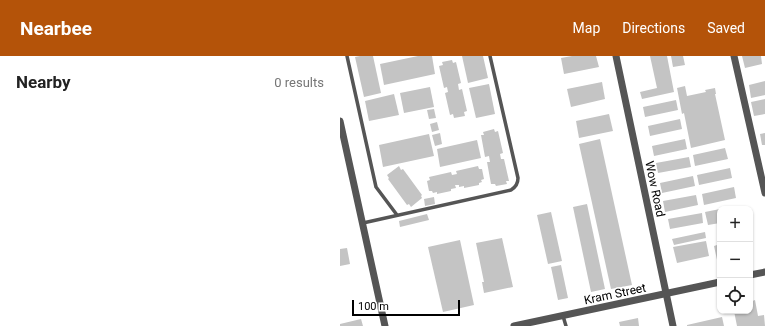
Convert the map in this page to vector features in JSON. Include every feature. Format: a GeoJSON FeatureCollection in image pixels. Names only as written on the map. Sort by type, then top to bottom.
{"type":"FeatureCollection","features":[{"type":"Feature","properties":{"kind":"street","name":"Wow Road"},"geometry":{"type":"LineString","coordinates":[[616,56],[673,326]]}},
{"type":"Feature","properties":{"kind":"street"},"geometry":{"type":"LineString","coordinates":[[734,56],[765,193]]}},
{"type":"Feature","properties":{"kind":"street"},"geometry":{"type":"LineString","coordinates":[[340,121],[385,326]]}},
{"type":"Feature","properties":{"kind":"street"},"geometry":{"type":"LineString","coordinates":[[753,274],[765,272]]}},
{"type":"Feature","properties":{"kind":"street","name":"Kram Street"},"geometry":{"type":"LineString","coordinates":[[514,326],[717,283]]}},
{"type":"Feature","properties":{"kind":"lane"},"geometry":{"type":"LineString","coordinates":[[347,56],[376,188],[397,215]]}},
{"type":"Feature","properties":{"kind":"lane"},"geometry":{"type":"LineString","coordinates":[[362,223],[511,190],[518,184],[518,178],[490,56]]}},
{"type":"Feature","properties":{"kind":"lane"},"geometry":{"type":"LineString","coordinates":[[563,316],[566,326]]}},
{"type":"Feature","properties":{"kind":"building"},"geometry":{"type":"Polygon","coordinates":[[[373,56],[381,93],[364,97],[355,57],[373,56]]]}},
{"type":"Feature","properties":{"kind":"building"},"geometry":{"type":"Polygon","coordinates":[[[418,56],[432,56],[435,74],[384,85],[380,64],[418,56]]]}},
{"type":"Feature","properties":{"kind":"building"},"geometry":{"type":"Polygon","coordinates":[[[462,56],[483,56],[488,78],[468,83],[462,56]]]}},
{"type":"Feature","properties":{"kind":"building"},"geometry":{"type":"Polygon","coordinates":[[[572,56],[596,56],[599,67],[564,74],[561,58],[572,56]]]}},
{"type":"Feature","properties":{"kind":"building"},"geometry":{"type":"Polygon","coordinates":[[[650,56],[667,56],[674,92],[642,99],[640,92],[657,88],[650,56]]]}},
{"type":"Feature","properties":{"kind":"building"},"geometry":{"type":"Polygon","coordinates":[[[671,56],[683,56],[685,65],[673,67],[671,56]]]}},
{"type":"Feature","properties":{"kind":"building"},"geometry":{"type":"Polygon","coordinates":[[[742,56],[761,56],[762,64],[745,68],[742,56]]]}},
{"type":"Feature","properties":{"kind":"building"},"geometry":{"type":"Polygon","coordinates":[[[452,60],[453,63],[456,62],[461,83],[458,84],[459,90],[462,89],[467,111],[464,112],[465,116],[454,118],[453,114],[450,115],[445,93],[448,92],[447,87],[444,88],[439,66],[443,65],[442,62],[452,60]]]}},
{"type":"Feature","properties":{"kind":"building"},"geometry":{"type":"Polygon","coordinates":[[[765,81],[765,95],[751,98],[749,85],[765,81]]]}},
{"type":"Feature","properties":{"kind":"building"},"geometry":{"type":"Polygon","coordinates":[[[602,82],[605,99],[571,107],[567,89],[602,82]]]}},
{"type":"Feature","properties":{"kind":"building"},"geometry":{"type":"Polygon","coordinates":[[[489,84],[495,114],[476,118],[469,88],[489,84]]]}},
{"type":"Feature","properties":{"kind":"building"},"geometry":{"type":"Polygon","coordinates":[[[685,86],[687,96],[706,92],[705,90],[715,88],[725,140],[691,148],[677,88],[685,86]]]}},
{"type":"Feature","properties":{"kind":"building"},"geometry":{"type":"Polygon","coordinates":[[[430,87],[434,107],[404,113],[400,93],[430,87]]]}},
{"type":"Feature","properties":{"kind":"building"},"geometry":{"type":"Polygon","coordinates":[[[394,94],[399,115],[369,121],[365,101],[394,94]]]}},
{"type":"Feature","properties":{"kind":"building"},"geometry":{"type":"Polygon","coordinates":[[[765,99],[765,114],[754,116],[751,102],[765,99]]]}},
{"type":"Feature","properties":{"kind":"building"},"geometry":{"type":"Polygon","coordinates":[[[676,100],[678,110],[645,117],[643,107],[676,100]]]}},
{"type":"Feature","properties":{"kind":"building"},"geometry":{"type":"Polygon","coordinates":[[[434,109],[436,118],[429,119],[427,110],[434,109]]]}},
{"type":"Feature","properties":{"kind":"building"},"geometry":{"type":"Polygon","coordinates":[[[609,114],[613,131],[579,138],[576,121],[609,114]]]}},
{"type":"Feature","properties":{"kind":"building"},"geometry":{"type":"Polygon","coordinates":[[[680,119],[682,129],[650,136],[648,126],[680,119]]]}},
{"type":"Feature","properties":{"kind":"building"},"geometry":{"type":"Polygon","coordinates":[[[437,122],[439,130],[432,132],[430,124],[437,122]]]}},
{"type":"Feature","properties":{"kind":"building"},"geometry":{"type":"Polygon","coordinates":[[[494,129],[495,132],[498,131],[503,153],[500,154],[501,159],[504,159],[509,181],[506,181],[507,184],[496,186],[495,184],[491,184],[487,162],[490,162],[489,156],[485,157],[481,135],[484,135],[483,132],[494,129]]]}},
{"type":"Feature","properties":{"kind":"building"},"geometry":{"type":"Polygon","coordinates":[[[440,133],[442,144],[435,146],[432,135],[440,133]]]}},
{"type":"Feature","properties":{"kind":"building"},"geometry":{"type":"Polygon","coordinates":[[[765,133],[765,145],[762,145],[760,134],[765,133]]]}},
{"type":"Feature","properties":{"kind":"building"},"geometry":{"type":"Polygon","coordinates":[[[429,134],[434,156],[383,167],[379,145],[429,134]]]}},
{"type":"Feature","properties":{"kind":"building"},"geometry":{"type":"Polygon","coordinates":[[[600,139],[632,285],[611,289],[579,144],[600,139]]]}},
{"type":"Feature","properties":{"kind":"building"},"geometry":{"type":"Polygon","coordinates":[[[685,139],[687,149],[654,156],[652,146],[685,139]]]}},
{"type":"Feature","properties":{"kind":"building"},"geometry":{"type":"Polygon","coordinates":[[[477,140],[481,158],[440,167],[437,149],[477,140]]]}},
{"type":"Feature","properties":{"kind":"building"},"geometry":{"type":"Polygon","coordinates":[[[725,148],[728,159],[695,166],[693,155],[725,148]]]}},
{"type":"Feature","properties":{"kind":"building"},"geometry":{"type":"Polygon","coordinates":[[[689,157],[691,167],[658,173],[656,163],[689,157]]]}},
{"type":"Feature","properties":{"kind":"building"},"geometry":{"type":"Polygon","coordinates":[[[399,166],[401,170],[403,169],[422,195],[422,198],[411,207],[409,204],[407,205],[388,179],[389,178],[387,175],[399,166]]]}},
{"type":"Feature","properties":{"kind":"building"},"geometry":{"type":"Polygon","coordinates":[[[478,166],[479,169],[482,169],[484,179],[481,180],[482,182],[479,183],[479,185],[464,188],[464,186],[459,187],[459,185],[455,185],[456,188],[451,189],[451,191],[437,194],[437,192],[433,193],[432,191],[429,191],[427,181],[430,180],[429,177],[451,172],[452,175],[457,174],[456,171],[478,166]]]}},
{"type":"Feature","properties":{"kind":"building"},"geometry":{"type":"Polygon","coordinates":[[[730,168],[732,178],[699,185],[697,175],[730,168]]]}},
{"type":"Feature","properties":{"kind":"building"},"geometry":{"type":"Polygon","coordinates":[[[693,176],[695,186],[662,193],[660,183],[693,176]]]}},
{"type":"Feature","properties":{"kind":"building"},"geometry":{"type":"Polygon","coordinates":[[[734,187],[736,198],[704,205],[702,194],[734,187]]]}},
{"type":"Feature","properties":{"kind":"building"},"geometry":{"type":"Polygon","coordinates":[[[696,195],[698,205],[665,212],[663,201],[696,195]]]}},
{"type":"Feature","properties":{"kind":"building"},"geometry":{"type":"Polygon","coordinates":[[[434,197],[435,204],[425,206],[424,199],[434,197]]]}},
{"type":"Feature","properties":{"kind":"building"},"geometry":{"type":"Polygon","coordinates":[[[587,204],[605,289],[591,292],[573,207],[587,204]]]}},
{"type":"Feature","properties":{"kind":"building"},"geometry":{"type":"Polygon","coordinates":[[[717,210],[717,224],[708,225],[705,212],[717,210]]]}},
{"type":"Feature","properties":{"kind":"building"},"geometry":{"type":"Polygon","coordinates":[[[551,212],[562,261],[548,264],[537,215],[551,212]]]}},
{"type":"Feature","properties":{"kind":"building"},"geometry":{"type":"Polygon","coordinates":[[[702,213],[703,223],[670,229],[668,219],[702,213]]]}},
{"type":"Feature","properties":{"kind":"building"},"geometry":{"type":"Polygon","coordinates":[[[427,214],[429,220],[400,227],[399,221],[427,214]]]}},
{"type":"Feature","properties":{"kind":"building"},"geometry":{"type":"Polygon","coordinates":[[[705,232],[706,238],[674,245],[672,239],[705,232]]]}},
{"type":"Feature","properties":{"kind":"building"},"geometry":{"type":"Polygon","coordinates":[[[502,238],[513,287],[484,293],[482,282],[484,282],[476,243],[502,238]]]}},
{"type":"Feature","properties":{"kind":"building"},"geometry":{"type":"Polygon","coordinates":[[[460,240],[474,305],[443,312],[428,247],[460,240]]]}},
{"type":"Feature","properties":{"kind":"building"},"geometry":{"type":"Polygon","coordinates":[[[706,241],[709,256],[677,263],[673,247],[706,241]]]}},
{"type":"Feature","properties":{"kind":"building"},"geometry":{"type":"Polygon","coordinates":[[[717,245],[717,260],[714,246],[717,245]]]}},
{"type":"Feature","properties":{"kind":"building"},"geometry":{"type":"Polygon","coordinates":[[[347,248],[350,264],[340,266],[340,249],[347,248]]]}},
{"type":"Feature","properties":{"kind":"building"},"geometry":{"type":"Polygon","coordinates":[[[561,265],[568,298],[558,300],[551,267],[561,265]]]}},
{"type":"Feature","properties":{"kind":"building"},"geometry":{"type":"Polygon","coordinates":[[[755,300],[758,316],[764,315],[765,326],[737,326],[735,314],[753,314],[753,301],[755,300]]]}},
{"type":"Feature","properties":{"kind":"building"},"geometry":{"type":"Polygon","coordinates":[[[722,317],[724,326],[687,326],[687,325],[722,317]]]}},
{"type":"Feature","properties":{"kind":"building"},"geometry":{"type":"Polygon","coordinates":[[[638,318],[639,326],[620,326],[619,322],[638,318]]]}},
{"type":"Feature","properties":{"kind":"building"},"geometry":{"type":"Polygon","coordinates":[[[361,319],[363,326],[340,326],[340,324],[361,319]]]}}]}
